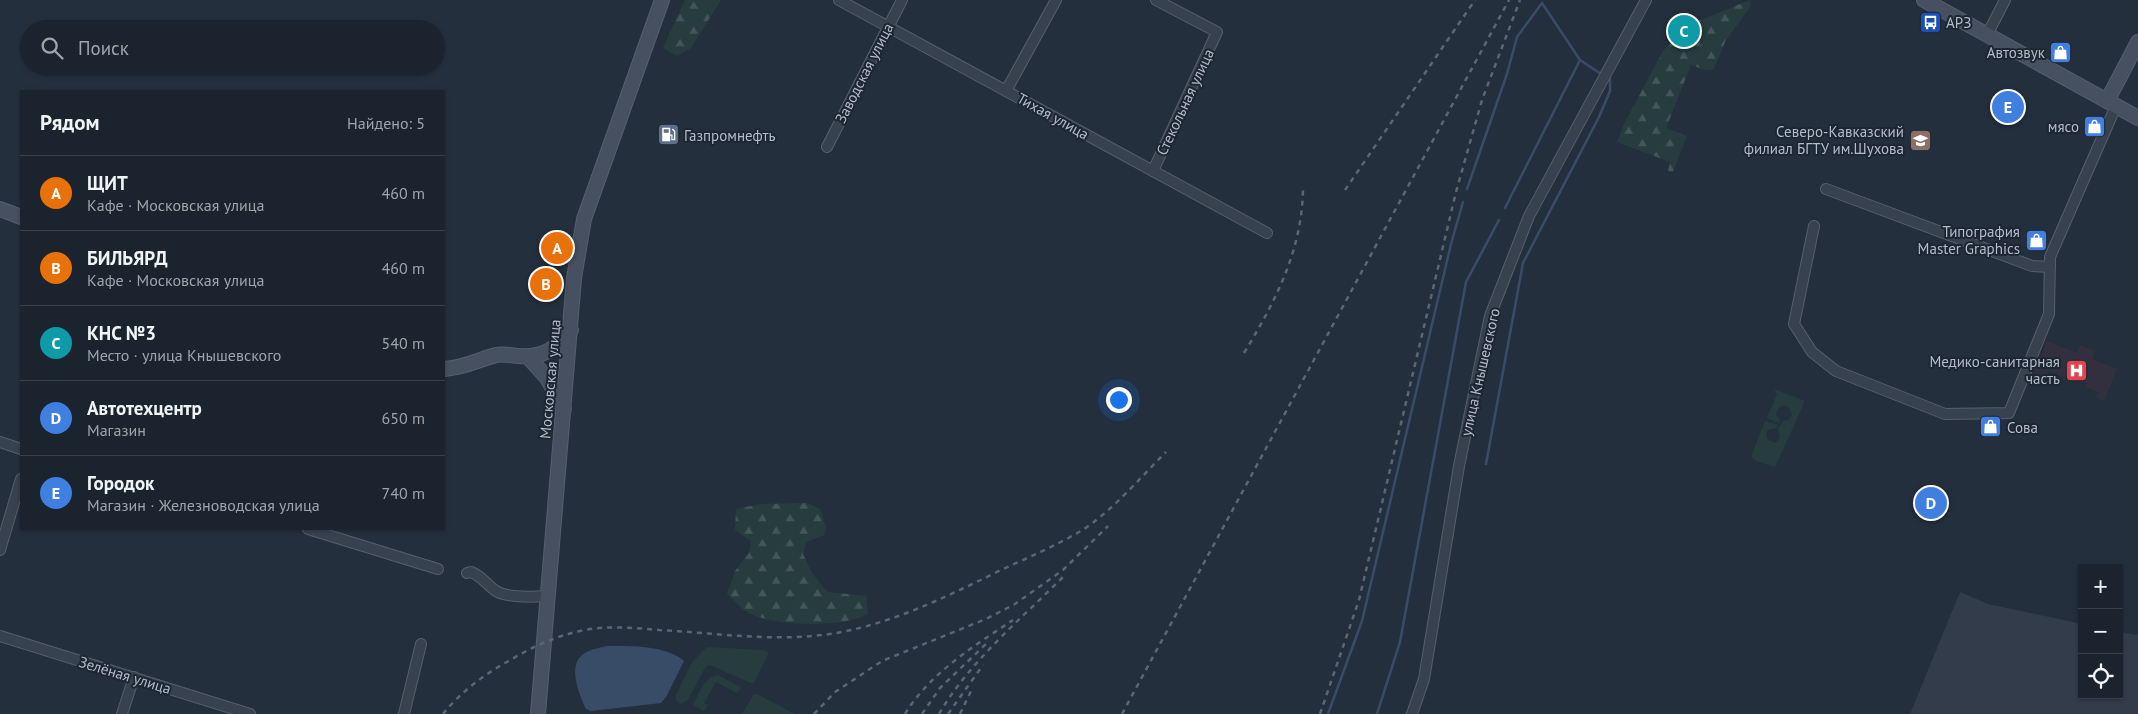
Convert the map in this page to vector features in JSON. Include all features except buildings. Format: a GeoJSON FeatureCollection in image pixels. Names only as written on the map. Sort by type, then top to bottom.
{"type":"FeatureCollection","features":[{"type":"Feature","properties":{"kind":"street","name":"Московская улица"},"geometry":{"type":"LineString","coordinates":[[538,714],[568,376],[574,278],[584,219],[662,0]]}},
{"type":"Feature","properties":{"kind":"street","name":"Тихая улица"},"geometry":{"type":"LineString","coordinates":[[839,0],[1267,233]]}},
{"type":"Feature","properties":{"kind":"street","name":"Заводская улица"},"geometry":{"type":"LineString","coordinates":[[827,147],[887,26],[902,0]]}},
{"type":"Feature","properties":{"kind":"street"},"geometry":{"type":"LineString","coordinates":[[1006,91],[1056,0]]}},
{"type":"Feature","properties":{"kind":"street","name":"Стекольная улица"},"geometry":{"type":"LineString","coordinates":[[1153,171],[1217,32],[1156,0]]}},
{"type":"Feature","properties":{"kind":"street","name":"улица Кнышевского"},"geometry":{"type":"LineString","coordinates":[[1412,714],[1424,679],[1459,466],[1490,316],[1529,216],[1646,0]]}},
{"type":"Feature","properties":{"kind":"street"},"geometry":{"type":"LineString","coordinates":[[1924,0],[2138,118]]}},
{"type":"Feature","properties":{"kind":"street"},"geometry":{"type":"LineString","coordinates":[[1987,35],[2005,0]]}},
{"type":"Feature","properties":{"kind":"street"},"geometry":{"type":"LineString","coordinates":[[1814,226],[1794,324],[1812,352],[1836,371],[1945,414],[2009,412],[2048,314],[2050,257],[2138,42]]}},
{"type":"Feature","properties":{"kind":"street"},"geometry":{"type":"LineString","coordinates":[[1826,189],[2032,266],[2050,267]]}},
{"type":"Feature","properties":{"kind":"street"},"geometry":{"type":"LineString","coordinates":[[0,209],[20,217]]}},
{"type":"Feature","properties":{"kind":"street"},"geometry":{"type":"LineString","coordinates":[[445,369],[475,364],[498,355],[528,357],[545,354],[562,341],[571,330]]}},
{"type":"Feature","properties":{"kind":"street"},"geometry":{"type":"LineString","coordinates":[[528,357],[547,378],[564,409]]}},
{"type":"Feature","properties":{"kind":"street"},"geometry":{"type":"LineString","coordinates":[[547,378],[552,381],[568,376]]}},
{"type":"Feature","properties":{"kind":"street"},"geometry":{"type":"LineString","coordinates":[[0,442],[20,449]]}},
{"type":"Feature","properties":{"kind":"street"},"geometry":{"type":"LineString","coordinates":[[0,550],[20,482]]}},
{"type":"Feature","properties":{"kind":"street"},"geometry":{"type":"LineString","coordinates":[[311,530],[438,569]]}},
{"type":"Feature","properties":{"kind":"street"},"geometry":{"type":"LineString","coordinates":[[467,574],[471,572],[478,575],[497,592],[522,597],[547,596]]}},
{"type":"Feature","properties":{"kind":"street","name":"Зелёная улица"},"geometry":{"type":"LineString","coordinates":[[0,636],[134,677],[236,712],[250,714]]}},
{"type":"Feature","properties":{"kind":"street"},"geometry":{"type":"LineString","coordinates":[[404,714],[422,644]]}},
{"type":"Feature","properties":{"kind":"street"},"geometry":{"type":"LineString","coordinates":[[122,714],[134,677]]}},
{"type":"Feature","properties":{"kind":"shaded area","name":"Медико-санитарная часть"},"geometry":{"type":"Polygon","coordinates":[[[2047,341],[2077,353],[2080,345],[2095,351],[2092,359],[2117,369],[2104,401],[2096,398],[2098,392],[2085,387],[2087,383],[2069,376],[2068,379],[2048,371],[2046,377],[2034,373],[2047,341]]]}},
{"type":"Feature","properties":{"kind":"shaded area"},"geometry":{"type":"Polygon","coordinates":[[[1960,592],[1988,604],[2078,623],[2078,699],[2123,699],[2123,633],[2138,635],[2138,714],[1910,714],[1960,592]]]}},
{"type":"Feature","properties":{"kind":"green space"},"geometry":{"type":"Polygon","coordinates":[[[685,0],[721,0],[691,48],[677,56],[663,48],[685,0]]]}},
{"type":"Feature","properties":{"kind":"green space"},"geometry":{"type":"Polygon","coordinates":[[[1750,0],[1751,6],[1726,40],[1713,70],[1705,70],[1691,65],[1666,128],[1687,136],[1673,172],[1668,171],[1670,162],[1617,142],[1623,126],[1663,51],[1673,41],[1686,42],[1697,38],[1696,22],[1750,0]]]}},
{"type":"Feature","properties":{"kind":"green space"},"geometry":{"type":"Polygon","coordinates":[[[1774,389],[1805,401],[1775,467],[1754,460],[1751,456],[1765,421],[1778,425],[1766,433],[1768,440],[1775,443],[1780,438],[1778,429],[1783,421],[1788,420],[1792,415],[1788,407],[1783,406],[1779,408],[1776,415],[1780,420],[1779,423],[1767,418],[1777,394],[1774,389]]]}},
{"type":"Feature","properties":{"kind":"green space"},"geometry":{"type":"Polygon","coordinates":[[[807,503],[820,509],[826,527],[824,535],[806,542],[803,554],[812,573],[827,592],[866,596],[868,614],[857,619],[842,622],[808,624],[773,621],[747,612],[727,594],[735,571],[749,553],[751,541],[735,530],[736,509],[761,504],[807,503]]]}},
{"type":"Feature","properties":{"kind":"green space"},"geometry":{"type":"Polygon","coordinates":[[[707,647],[769,652],[753,684],[710,665],[706,666],[688,700],[680,704],[676,701],[676,695],[692,662],[707,647]]]}},
{"type":"Feature","properties":{"kind":"green space"},"geometry":{"type":"Polygon","coordinates":[[[718,675],[741,687],[737,693],[716,682],[704,703],[708,705],[704,711],[693,705],[706,682],[713,676],[718,675]]]}},
{"type":"Feature","properties":{"kind":"green space"},"geometry":{"type":"Polygon","coordinates":[[[754,694],[759,695],[795,714],[742,714],[754,694]]]}},
{"type":"Feature","properties":{"kind":"water"},"geometry":{"type":"Polygon","coordinates":[[[607,646],[658,649],[684,661],[666,697],[661,703],[591,711],[586,709],[576,682],[575,668],[577,661],[586,652],[607,646]]]}},
{"type":"Feature","properties":{"kind":"waterway"},"geometry":{"type":"LineString","coordinates":[[1467,189],[1507,74],[1517,37],[1542,3],[1580,60],[1601,74]]}},
{"type":"Feature","properties":{"kind":"waterway"},"geometry":{"type":"LineString","coordinates":[[1505,208],[1580,60]]}},
{"type":"Feature","properties":{"kind":"waterway"},"geometry":{"type":"LineString","coordinates":[[1486,464],[1523,263],[1599,117],[1610,91],[1610,79],[1606,77]]}},
{"type":"Feature","properties":{"kind":"waterway"},"geometry":{"type":"LineString","coordinates":[[1328,714],[1362,621],[1451,244],[1463,202]]}},
{"type":"Feature","properties":{"kind":"waterway"},"geometry":{"type":"LineString","coordinates":[[1377,714],[1400,642],[1466,282],[1499,220]]}},
{"type":"Feature","properties":{"kind":"railway"},"geometry":{"type":"LineString","coordinates":[[1345,190],[1475,0]]}},
{"type":"Feature","properties":{"kind":"railway"},"geometry":{"type":"LineString","coordinates":[[1122,714],[1509,0]]}},
{"type":"Feature","properties":{"kind":"railway"},"geometry":{"type":"LineString","coordinates":[[1320,714],[1359,600],[1456,192],[1482,100],[1520,0]]}},
{"type":"Feature","properties":{"kind":"railway"},"geometry":{"type":"LineString","coordinates":[[1244,353],[1266,315],[1285,275],[1298,234],[1303,189]]}},
{"type":"Feature","properties":{"kind":"railway"},"geometry":{"type":"LineString","coordinates":[[443,714],[464,692],[496,668],[536,647],[579,631],[599,628],[624,628],[770,637],[814,636],[858,628],[900,616],[1054,546],[1084,529],[1117,502],[1166,452]]}},
{"type":"Feature","properties":{"kind":"railway"},"geometry":{"type":"LineString","coordinates":[[814,714],[835,692],[882,661],[986,619],[1015,604],[1063,570],[1108,526]]}},
{"type":"Feature","properties":{"kind":"railway"},"geometry":{"type":"LineString","coordinates":[[939,714],[965,676],[1013,625],[1063,577]]}},
{"type":"Feature","properties":{"kind":"railway"},"geometry":{"type":"LineString","coordinates":[[905,714],[915,699],[940,673],[968,650],[1013,620]]}},
{"type":"Feature","properties":{"kind":"railway"},"geometry":{"type":"LineString","coordinates":[[922,714],[940,688],[986,644]]}},
{"type":"Feature","properties":{"kind":"railway"},"geometry":{"type":"LineString","coordinates":[[948,714],[983,665]]}},
{"type":"Feature","properties":{"kind":"railway"},"geometry":{"type":"LineString","coordinates":[[960,714],[971,691]]}},
{"type":"Feature","properties":{"kind":"place","name":"АРЗ"},"geometry":{"type":"Point","coordinates":[1930,22]}},
{"type":"Feature","properties":{"kind":"place","name":"КНС №3"},"geometry":{"type":"Point","coordinates":[1684,31]}},
{"type":"Feature","properties":{"kind":"place","name":"Автозвук"},"geometry":{"type":"Point","coordinates":[2061,52]}},
{"type":"Feature","properties":{"kind":"place","name":"Городок"},"geometry":{"type":"Point","coordinates":[2008,107]}},
{"type":"Feature","properties":{"kind":"place","name":"мясо"},"geometry":{"type":"Point","coordinates":[2095,126]}},
{"type":"Feature","properties":{"kind":"place","name":"Газпромнефть"},"geometry":{"type":"Point","coordinates":[668,135]}},
{"type":"Feature","properties":{"kind":"place","name":"Северо-Кавказский филиал БГТУ им.Шухова"},"geometry":{"type":"Point","coordinates":[1920,140]}},
{"type":"Feature","properties":{"kind":"place","name":"Типография Master Graphics"},"geometry":{"type":"Point","coordinates":[2036,240]}},
{"type":"Feature","properties":{"kind":"place","name":"ЩИТ"},"geometry":{"type":"Point","coordinates":[557,248]}},
{"type":"Feature","properties":{"kind":"place","name":"БИЛЬЯРД"},"geometry":{"type":"Point","coordinates":[546,284]}},
{"type":"Feature","properties":{"kind":"place","name":"Медико-санитарная часть"},"geometry":{"type":"Point","coordinates":[2076,370]}},
{"type":"Feature","properties":{"kind":"place","name":"Сова"},"geometry":{"type":"Point","coordinates":[1991,427]}},
{"type":"Feature","properties":{"kind":"place","name":"Автотехцентр"},"geometry":{"type":"Point","coordinates":[1931,503]}}]}
